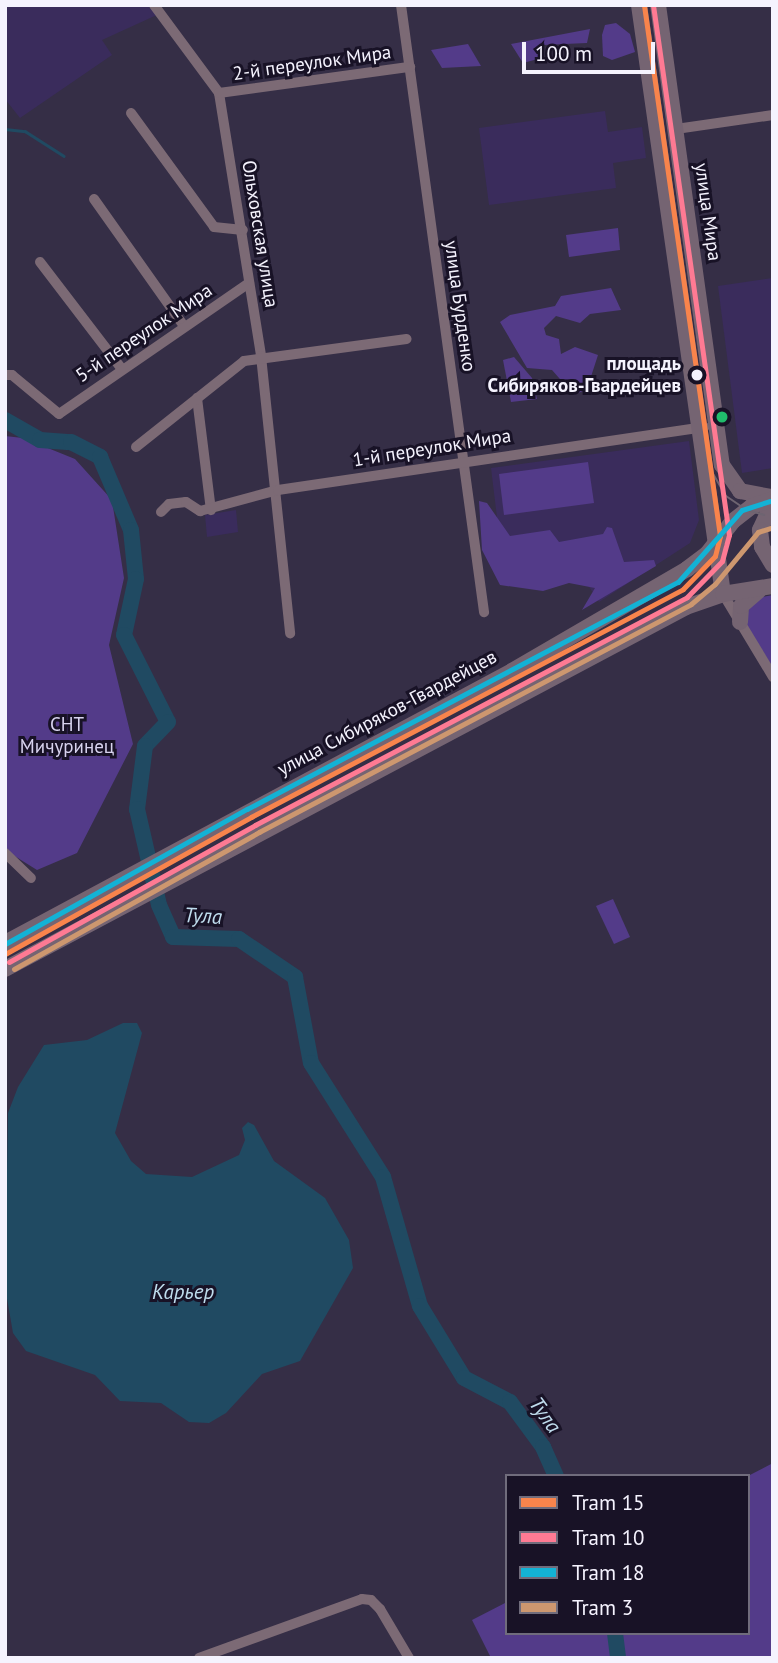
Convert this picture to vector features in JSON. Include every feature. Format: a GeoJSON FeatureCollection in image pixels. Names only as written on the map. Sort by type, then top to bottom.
{"type":"FeatureCollection","features":[{"type":"Feature","properties":{"kind":"main road","name":"улица Мира"},"geometry":{"type":"LineString","coordinates":[[639,5],[697,428],[723,594]]}},
{"type":"Feature","properties":{"kind":"main road","name":"улица Мира"},"geometry":{"type":"LineString","coordinates":[[659,5],[717,425]]}},
{"type":"Feature","properties":{"kind":"main road"},"geometry":{"type":"LineString","coordinates":[[717,425],[722,465],[730,478],[740,491],[773,499],[760,530],[762,547],[773,565]]}},
{"type":"Feature","properties":{"kind":"main road","name":"улица Сибиряков-Гвардейцев"},"geometry":{"type":"LineString","coordinates":[[5,943],[247,810],[512,671],[687,569],[747,510],[773,499]]}},
{"type":"Feature","properties":{"kind":"main road"},"geometry":{"type":"LineString","coordinates":[[5,969],[258,831],[686,607],[723,594],[767,587]]}},
{"type":"Feature","properties":{"kind":"main road"},"geometry":{"type":"LineString","coordinates":[[740,622],[741,606],[767,587]]}},
{"type":"Feature","properties":{"kind":"street","name":"Ольховская улица"},"geometry":{"type":"LineString","coordinates":[[154,5],[219,93],[261,356],[278,490],[290,633]]}},
{"type":"Feature","properties":{"kind":"street","name":"улица Бурденко"},"geometry":{"type":"LineString","coordinates":[[401,5],[485,611]]}},
{"type":"Feature","properties":{"kind":"street","name":"2-й переулок Мира"},"geometry":{"type":"LineString","coordinates":[[219,93],[410,68]]}},
{"type":"Feature","properties":{"kind":"street"},"geometry":{"type":"LineString","coordinates":[[131,113],[214,227],[243,230]]}},
{"type":"Feature","properties":{"kind":"street"},"geometry":{"type":"LineString","coordinates":[[676,129],[773,115]]}},
{"type":"Feature","properties":{"kind":"street"},"geometry":{"type":"LineString","coordinates":[[94,199],[184,326]]}},
{"type":"Feature","properties":{"kind":"street"},"geometry":{"type":"LineString","coordinates":[[40,262],[121,368]]}},
{"type":"Feature","properties":{"kind":"street","name":"5-й переулок Мира"},"geometry":{"type":"LineString","coordinates":[[5,375],[12,375],[59,414],[121,368],[250,283]]}},
{"type":"Feature","properties":{"kind":"street"},"geometry":{"type":"LineString","coordinates":[[136,447],[244,361],[261,356],[313,355],[407,339]]}},
{"type":"Feature","properties":{"kind":"street"},"geometry":{"type":"LineString","coordinates":[[197,398],[211,510]]}},
{"type":"Feature","properties":{"kind":"street","name":"1-й переулок Мира"},"geometry":{"type":"LineString","coordinates":[[161,512],[169,504],[186,502],[200,511],[211,510],[278,490],[717,425]]}},
{"type":"Feature","properties":{"kind":"street"},"geometry":{"type":"LineString","coordinates":[[723,594],[773,677]]}},
{"type":"Feature","properties":{"kind":"street"},"geometry":{"type":"LineString","coordinates":[[5,853],[31,878]]}},
{"type":"Feature","properties":{"kind":"street"},"geometry":{"type":"LineString","coordinates":[[199,1658],[362,1599],[371,1600],[380,1609],[409,1658]]}},
{"type":"Feature","properties":{"kind":"shaded area"},"geometry":{"type":"Polygon","coordinates":[[[5,5],[146,5],[159,14],[102,40],[112,55],[20,118],[5,99],[5,5]]]}},
{"type":"Feature","properties":{"kind":"shaded area"},"geometry":{"type":"Polygon","coordinates":[[[605,111],[608,132],[642,127],[646,158],[613,163],[616,188],[489,205],[479,128],[605,111]]]}},
{"type":"Feature","properties":{"kind":"shaded area"},"geometry":{"type":"Polygon","coordinates":[[[773,278],[773,468],[742,473],[718,286],[773,278]]]}},
{"type":"Feature","properties":{"kind":"shaded area"},"geometry":{"type":"Polygon","coordinates":[[[689,441],[699,520],[690,543],[599,602],[584,579],[500,542],[491,468],[689,441]]]}},
{"type":"Feature","properties":{"kind":"shaded area"},"geometry":{"type":"Polygon","coordinates":[[[236,510],[238,532],[207,537],[205,515],[236,510]]]}},
{"type":"Feature","properties":{"kind":"green space"},"geometry":{"type":"Polygon","coordinates":[[[616,23],[630,34],[635,52],[612,60],[603,56],[602,35],[605,25],[616,23]]]}},
{"type":"Feature","properties":{"kind":"green space"},"geometry":{"type":"Polygon","coordinates":[[[590,29],[587,43],[543,45],[538,59],[523,63],[511,44],[590,29]]]}},
{"type":"Feature","properties":{"kind":"green space"},"geometry":{"type":"Polygon","coordinates":[[[468,44],[481,66],[442,68],[431,50],[468,44]]]}},
{"type":"Feature","properties":{"kind":"green space"},"geometry":{"type":"Polygon","coordinates":[[[618,228],[620,250],[569,257],[566,235],[618,228]]]}},
{"type":"Feature","properties":{"kind":"green space"},"geometry":{"type":"Polygon","coordinates":[[[611,288],[621,310],[590,314],[580,323],[556,316],[544,328],[546,335],[559,339],[561,354],[575,347],[598,355],[587,389],[574,395],[552,370],[527,368],[500,322],[510,315],[555,306],[561,296],[611,288]]]}},
{"type":"Feature","properties":{"kind":"green space"},"geometry":{"type":"Polygon","coordinates":[[[514,357],[532,378],[537,399],[511,402],[503,360],[514,357]]]}},
{"type":"Feature","properties":{"kind":"green space","name":"СНТ Мичуринец"},"geometry":{"type":"Polygon","coordinates":[[[5,436],[23,438],[75,459],[112,500],[124,578],[109,645],[133,744],[77,853],[37,870],[5,850],[5,436]]]}},
{"type":"Feature","properties":{"kind":"green space"},"geometry":{"type":"Polygon","coordinates":[[[588,462],[594,503],[504,515],[499,474],[588,462]]]}},
{"type":"Feature","properties":{"kind":"green space"},"geometry":{"type":"Polygon","coordinates":[[[479,501],[487,503],[510,536],[550,530],[559,542],[603,534],[607,527],[612,528],[624,562],[654,560],[656,566],[582,610],[595,588],[569,583],[543,591],[500,585],[482,550],[479,501]]]}},
{"type":"Feature","properties":{"kind":"green space"},"geometry":{"type":"Polygon","coordinates":[[[773,595],[773,668],[745,622],[752,599],[773,595]]]}},
{"type":"Feature","properties":{"kind":"green space"},"geometry":{"type":"Polygon","coordinates":[[[613,899],[630,937],[614,944],[596,906],[613,899]]]}},
{"type":"Feature","properties":{"kind":"green space"},"geometry":{"type":"Polygon","coordinates":[[[773,1463],[773,1658],[491,1658],[472,1620],[505,1603],[505,1635],[750,1635],[750,1475],[773,1463]]]}},
{"type":"Feature","properties":{"kind":"water","name":"Карьер"},"geometry":{"type":"Polygon","coordinates":[[[123,1023],[137,1023],[142,1033],[115,1133],[131,1161],[146,1174],[192,1177],[239,1155],[245,1140],[242,1128],[248,1122],[254,1125],[274,1161],[325,1198],[349,1240],[353,1268],[300,1361],[262,1374],[226,1413],[209,1423],[189,1422],[161,1403],[120,1401],[95,1375],[26,1351],[13,1333],[5,1287],[8,1113],[18,1087],[44,1045],[87,1040],[123,1023]]]}},
{"type":"Feature","properties":{"kind":"waterway"},"geometry":{"type":"LineString","coordinates":[[5,129],[25,131],[64,156]]}},
{"type":"Feature","properties":{"kind":"waterway","name":"Тула"},"geometry":{"type":"LineString","coordinates":[[5,420],[40,440],[71,442],[100,457],[131,530],[136,579],[124,635],[168,722],[145,746],[137,809],[159,905],[173,937],[239,939],[295,977],[311,1063],[383,1177],[420,1306],[464,1378],[510,1402],[543,1447],[555,1474]]}},
{"type":"Feature","properties":{"kind":"waterway","name":"Тула"},"geometry":{"type":"LineString","coordinates":[[615,1635],[618,1658]]}},
{"type":"Feature","properties":{"kind":"tram line","name":"15"},"geometry":{"type":"LineString","coordinates":[[5,954],[251,817],[683,589],[715,556],[720,536],[644,5]]}},
{"type":"Feature","properties":{"kind":"tram line","name":"10"},"geometry":{"type":"LineString","coordinates":[[9,962],[255,825],[687,597],[722,561],[729,535],[653,5]]}},
{"type":"Feature","properties":{"kind":"tram line"},"geometry":{"type":"LineString","coordinates":[[708,465],[726,496],[747,510],[764,515]]}},
{"type":"Feature","properties":{"kind":"tram line","name":"18"},"geometry":{"type":"LineString","coordinates":[[5,944],[247,809],[678,582],[742,510],[770,501]]}},
{"type":"Feature","properties":{"kind":"tram line","name":"3"},"geometry":{"type":"LineString","coordinates":[[14,969],[259,832],[691,604],[715,584],[758,532],[773,527]]}},
{"type":"Feature","properties":{"kind":"place","name":"площадь Сибиряков-Гвардейцев"},"geometry":{"type":"Point","coordinates":[697,375]}}]}
